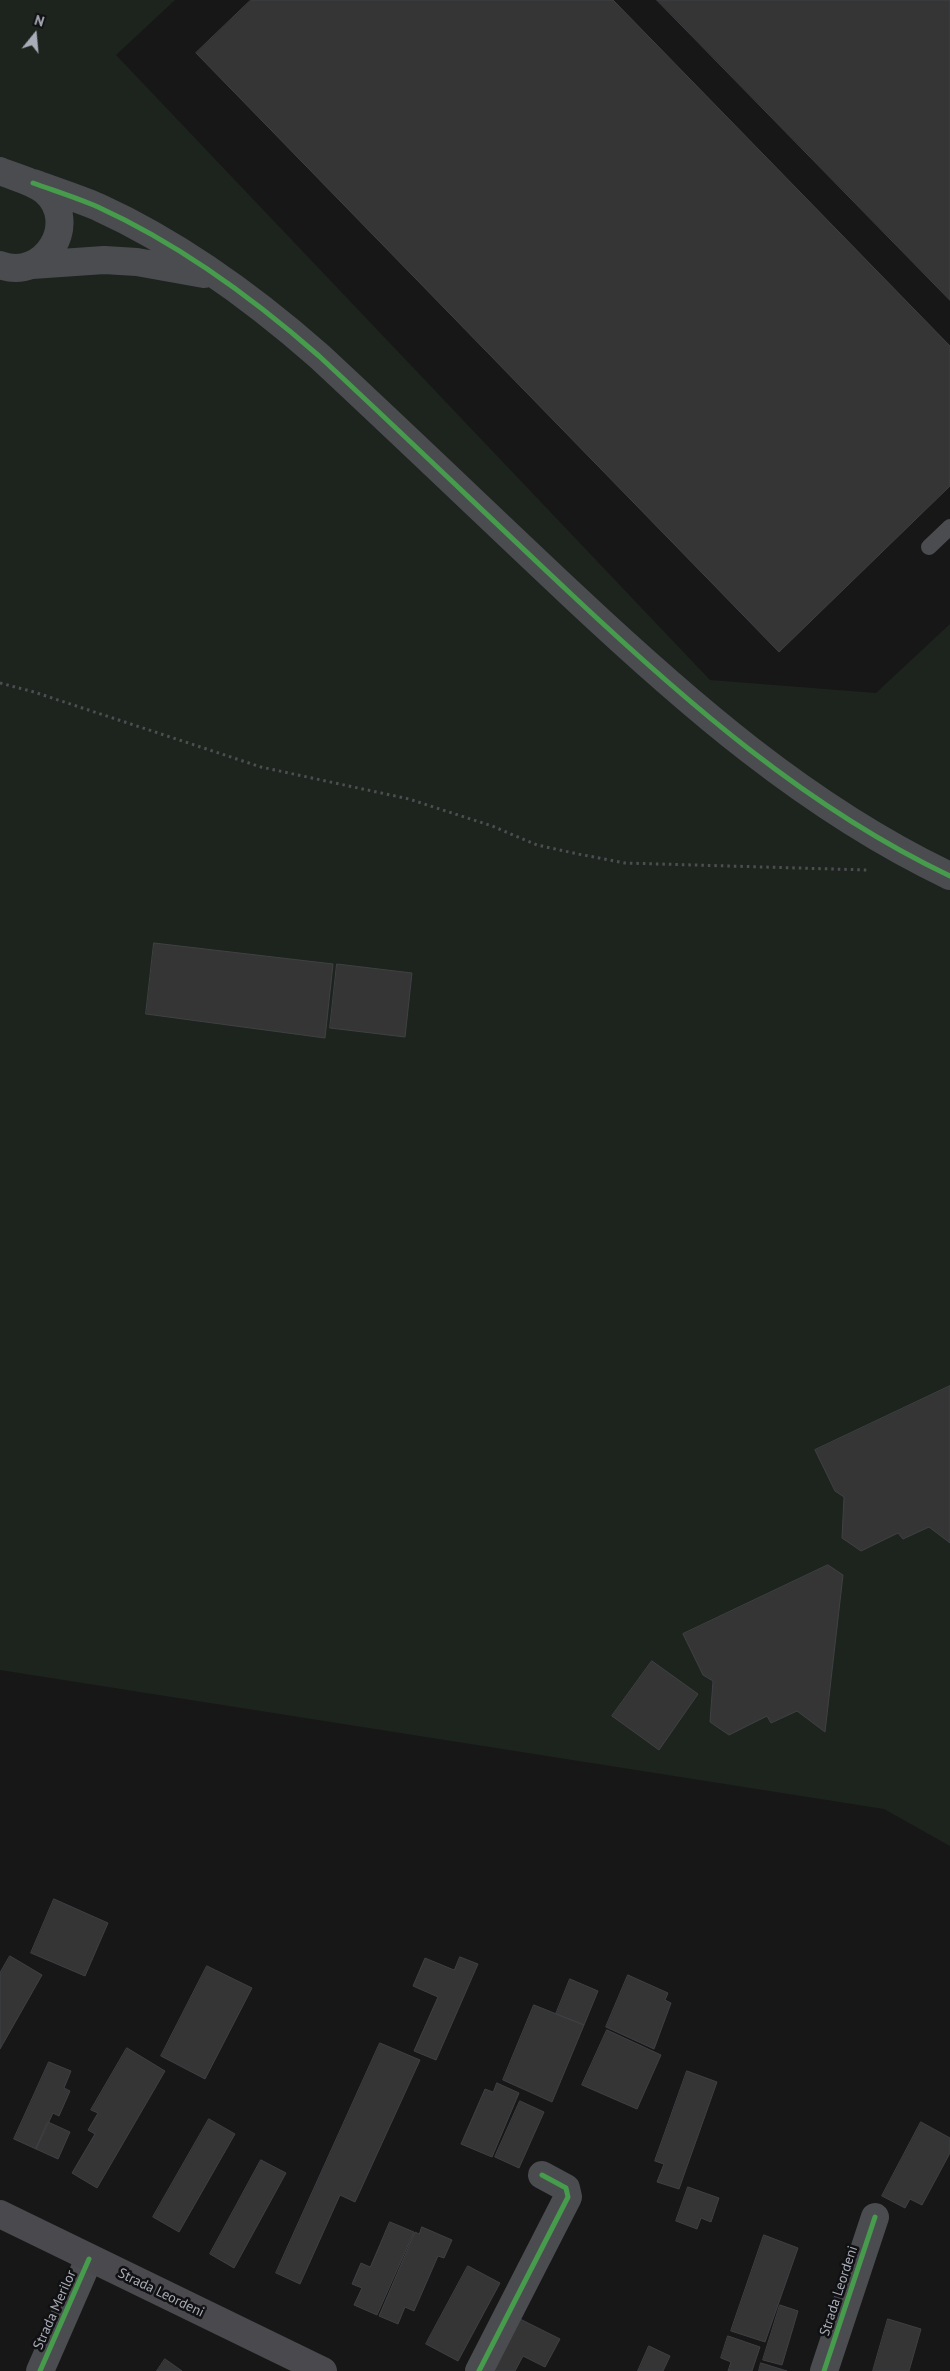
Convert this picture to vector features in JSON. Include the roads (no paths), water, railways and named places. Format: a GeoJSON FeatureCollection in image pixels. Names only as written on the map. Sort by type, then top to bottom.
{"type":"FeatureCollection","features":[{"type":"Feature","properties":{"kind":"main road","name":"Strada Leordeni"},"geometry":{"type":"LineString","coordinates":[[0,2214],[89,2259],[324,2371]]}},
{"type":"Feature","properties":{"kind":"street"},"geometry":{"type":"LineString","coordinates":[[0,288],[18,266],[50,252],[60,232],[60,217],[55,203],[46,191],[13,179]]}},
{"type":"Feature","properties":{"kind":"street"},"geometry":{"type":"LineString","coordinates":[[13,179],[96,207],[132,224],[174,248],[218,277],[280,322],[320,356],[600,621],[690,702],[757,756],[847,819],[950,876]]}},
{"type":"Feature","properties":{"kind":"street"},"geometry":{"type":"LineString","coordinates":[[18,266],[73,261],[121,261],[170,267],[218,277]]}},
{"type":"Feature","properties":{"kind":"street"},"geometry":{"type":"LineString","coordinates":[[479,2371],[568,2197],[566,2188],[542,2175]]}},
{"type":"Feature","properties":{"kind":"street","name":"Strada Leordeni"},"geometry":{"type":"LineString","coordinates":[[824,2371],[875,2217]]}},
{"type":"Feature","properties":{"kind":"street","name":"Strada Merilor"},"geometry":{"type":"LineString","coordinates":[[40,2371],[89,2259]]}},
{"type":"Feature","properties":{"kind":"lane"},"geometry":{"type":"LineString","coordinates":[[929,547],[950,527]]}}]}
